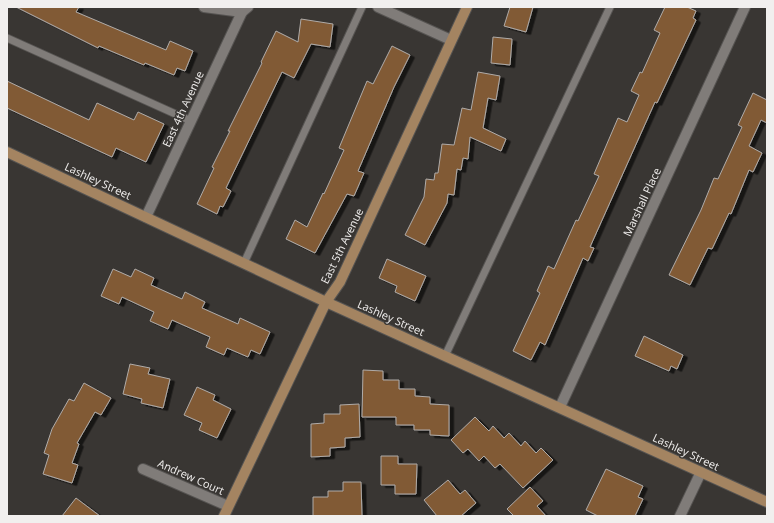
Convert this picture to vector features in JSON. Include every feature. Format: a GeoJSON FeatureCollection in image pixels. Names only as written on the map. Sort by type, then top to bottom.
{"type":"FeatureCollection","features":[{"type":"Feature","properties":{"kind":"main road","name":"East 5th Avenue"},"geometry":{"type":"LineString","coordinates":[[226,511],[326,302],[340,282],[467,7]]}},
{"type":"Feature","properties":{"kind":"main road","name":"Lashley Street"},"geometry":{"type":"LineString","coordinates":[[7,152],[326,302],[767,502]]}},
{"type":"Feature","properties":{"kind":"street"},"geometry":{"type":"LineString","coordinates":[[204,7],[245,10]]}},
{"type":"Feature","properties":{"kind":"street"},"geometry":{"type":"LineString","coordinates":[[378,7],[451,40]]}},
{"type":"Feature","properties":{"kind":"street","name":"Marshall Place"},"geometry":{"type":"LineString","coordinates":[[560,408],[745,7]]}},
{"type":"Feature","properties":{"kind":"street","name":"East 4th Avenue"},"geometry":{"type":"LineString","coordinates":[[146,217],[245,10]]}},
{"type":"Feature","properties":{"kind":"street","name":"Andrew Court"},"geometry":{"type":"LineString","coordinates":[[143,469],[226,511]]}},
{"type":"Feature","properties":{"kind":"street"},"geometry":{"type":"LineString","coordinates":[[680,516],[701,472]]}},
{"type":"Feature","properties":{"kind":"lane"},"geometry":{"type":"LineString","coordinates":[[244,263],[362,7]]}},
{"type":"Feature","properties":{"kind":"lane"},"geometry":{"type":"LineString","coordinates":[[445,356],[610,7]]}},
{"type":"Feature","properties":{"kind":"lane"},"geometry":{"type":"LineString","coordinates":[[7,38],[191,122]]}},
{"type":"Feature","properties":{"kind":"building"},"geometry":{"type":"Polygon","coordinates":[[[16,7],[79,7],[76,12],[166,50],[170,41],[193,51],[185,71],[177,68],[174,75],[145,63],[144,65],[99,46],[98,48],[16,7]]]}},
{"type":"Feature","properties":{"kind":"building"},"geometry":{"type":"Polygon","coordinates":[[[510,7],[533,7],[526,32],[504,26],[510,7]]]}},
{"type":"Feature","properties":{"kind":"building"},"geometry":{"type":"Polygon","coordinates":[[[665,7],[687,7],[696,11],[693,18],[696,20],[657,103],[655,102],[590,247],[594,248],[588,261],[583,258],[545,345],[540,342],[531,360],[513,351],[540,293],[537,291],[548,266],[554,269],[576,220],[578,221],[599,176],[594,174],[618,118],[627,122],[639,95],[631,91],[640,72],[642,73],[660,33],[654,30],[665,7]]]}},
{"type":"Feature","properties":{"kind":"building"},"geometry":{"type":"Polygon","coordinates":[[[301,19],[333,24],[330,47],[311,44],[294,78],[282,72],[226,188],[231,191],[223,207],[220,206],[217,214],[197,204],[214,168],[212,167],[276,31],[298,42],[301,19]]]}},
{"type":"Feature","properties":{"kind":"building"},"geometry":{"type":"Polygon","coordinates":[[[493,37],[512,39],[510,65],[491,63],[493,37]]]}},
{"type":"Feature","properties":{"kind":"building"},"geometry":{"type":"Polygon","coordinates":[[[392,46],[410,55],[394,87],[358,171],[364,173],[354,196],[347,194],[315,253],[286,239],[295,220],[307,227],[344,150],[339,148],[367,81],[373,84],[392,46]]]}},
{"type":"Feature","properties":{"kind":"building"},"geometry":{"type":"Polygon","coordinates":[[[478,72],[500,76],[496,100],[488,98],[483,128],[506,139],[501,151],[470,137],[468,159],[463,158],[461,170],[457,169],[454,195],[448,194],[447,203],[425,245],[405,235],[424,197],[426,179],[434,180],[435,173],[438,173],[442,144],[454,145],[462,108],[471,110],[478,72]]]}},
{"type":"Feature","properties":{"kind":"building"},"geometry":{"type":"Polygon","coordinates":[[[7,81],[89,120],[97,103],[134,120],[138,112],[164,124],[146,162],[116,148],[112,157],[7,108],[7,81]]]}},
{"type":"Feature","properties":{"kind":"building"},"geometry":{"type":"Polygon","coordinates":[[[753,93],[767,100],[767,123],[761,120],[749,146],[762,153],[753,172],[749,170],[731,214],[729,213],[712,249],[708,248],[690,285],[669,275],[701,210],[714,178],[718,179],[742,127],[738,125],[753,93]]]}},
{"type":"Feature","properties":{"kind":"building"},"geometry":{"type":"Polygon","coordinates":[[[387,259],[426,276],[415,301],[395,292],[397,286],[379,278],[387,259]]]}},
{"type":"Feature","properties":{"kind":"building"},"geometry":{"type":"Polygon","coordinates":[[[113,269],[131,277],[135,269],[154,278],[151,285],[182,299],[185,292],[205,302],[202,308],[238,324],[240,318],[270,332],[260,354],[251,350],[248,357],[227,348],[224,355],[206,347],[210,337],[172,320],[168,329],[150,321],[154,312],[122,297],[119,304],[101,296],[113,269]]]}},
{"type":"Feature","properties":{"kind":"building"},"geometry":{"type":"Polygon","coordinates":[[[644,336],[683,355],[677,369],[671,366],[669,371],[635,356],[644,336]]]}},
{"type":"Feature","properties":{"kind":"building"},"geometry":{"type":"Polygon","coordinates":[[[130,364],[150,368],[148,374],[170,379],[163,408],[141,403],[142,399],[123,394],[130,364]]]}},
{"type":"Feature","properties":{"kind":"building"},"geometry":{"type":"Polygon","coordinates":[[[363,370],[383,371],[383,380],[399,380],[399,389],[415,389],[415,396],[430,397],[430,404],[449,405],[449,436],[430,435],[430,430],[414,430],[414,425],[396,425],[396,417],[362,417],[363,370]]]}},
{"type":"Feature","properties":{"kind":"building"},"geometry":{"type":"Polygon","coordinates":[[[84,383],[111,398],[101,415],[95,412],[77,443],[79,444],[72,463],[78,465],[72,483],[43,474],[49,455],[44,453],[52,429],[69,399],[74,401],[84,383]]]}},
{"type":"Feature","properties":{"kind":"building"},"geometry":{"type":"Polygon","coordinates":[[[197,387],[215,395],[213,400],[231,409],[217,438],[199,430],[202,423],[184,415],[197,387]]]}},
{"type":"Feature","properties":{"kind":"building"},"geometry":{"type":"Polygon","coordinates":[[[359,404],[360,437],[345,438],[345,447],[330,448],[330,456],[311,457],[311,424],[324,423],[324,414],[340,414],[340,405],[359,404]]]}},
{"type":"Feature","properties":{"kind":"building"},"geometry":{"type":"Polygon","coordinates":[[[475,417],[489,431],[493,426],[504,438],[509,433],[521,446],[525,441],[536,453],[541,448],[553,460],[523,488],[500,464],[495,468],[484,456],[479,461],[468,449],[463,453],[451,440],[475,417]]]}},
{"type":"Feature","properties":{"kind":"building"},"geometry":{"type":"Polygon","coordinates":[[[381,456],[398,456],[398,464],[417,464],[416,494],[395,494],[395,485],[381,485],[381,456]]]}},
{"type":"Feature","properties":{"kind":"building"},"geometry":{"type":"Polygon","coordinates":[[[606,469],[643,486],[638,497],[643,499],[635,516],[598,516],[586,510],[606,469]]]}},
{"type":"Feature","properties":{"kind":"building"},"geometry":{"type":"Polygon","coordinates":[[[448,480],[460,494],[465,490],[476,503],[461,516],[437,516],[424,500],[448,480]]]}},
{"type":"Feature","properties":{"kind":"building"},"geometry":{"type":"Polygon","coordinates":[[[343,482],[361,482],[362,516],[313,516],[313,497],[328,497],[328,491],[343,491],[343,482]]]}},
{"type":"Feature","properties":{"kind":"building"},"geometry":{"type":"Polygon","coordinates":[[[530,487],[543,501],[537,506],[546,516],[514,516],[507,509],[530,487]]]}},
{"type":"Feature","properties":{"kind":"building"},"geometry":{"type":"Polygon","coordinates":[[[76,498],[100,516],[62,516],[76,498]]]}}]}
